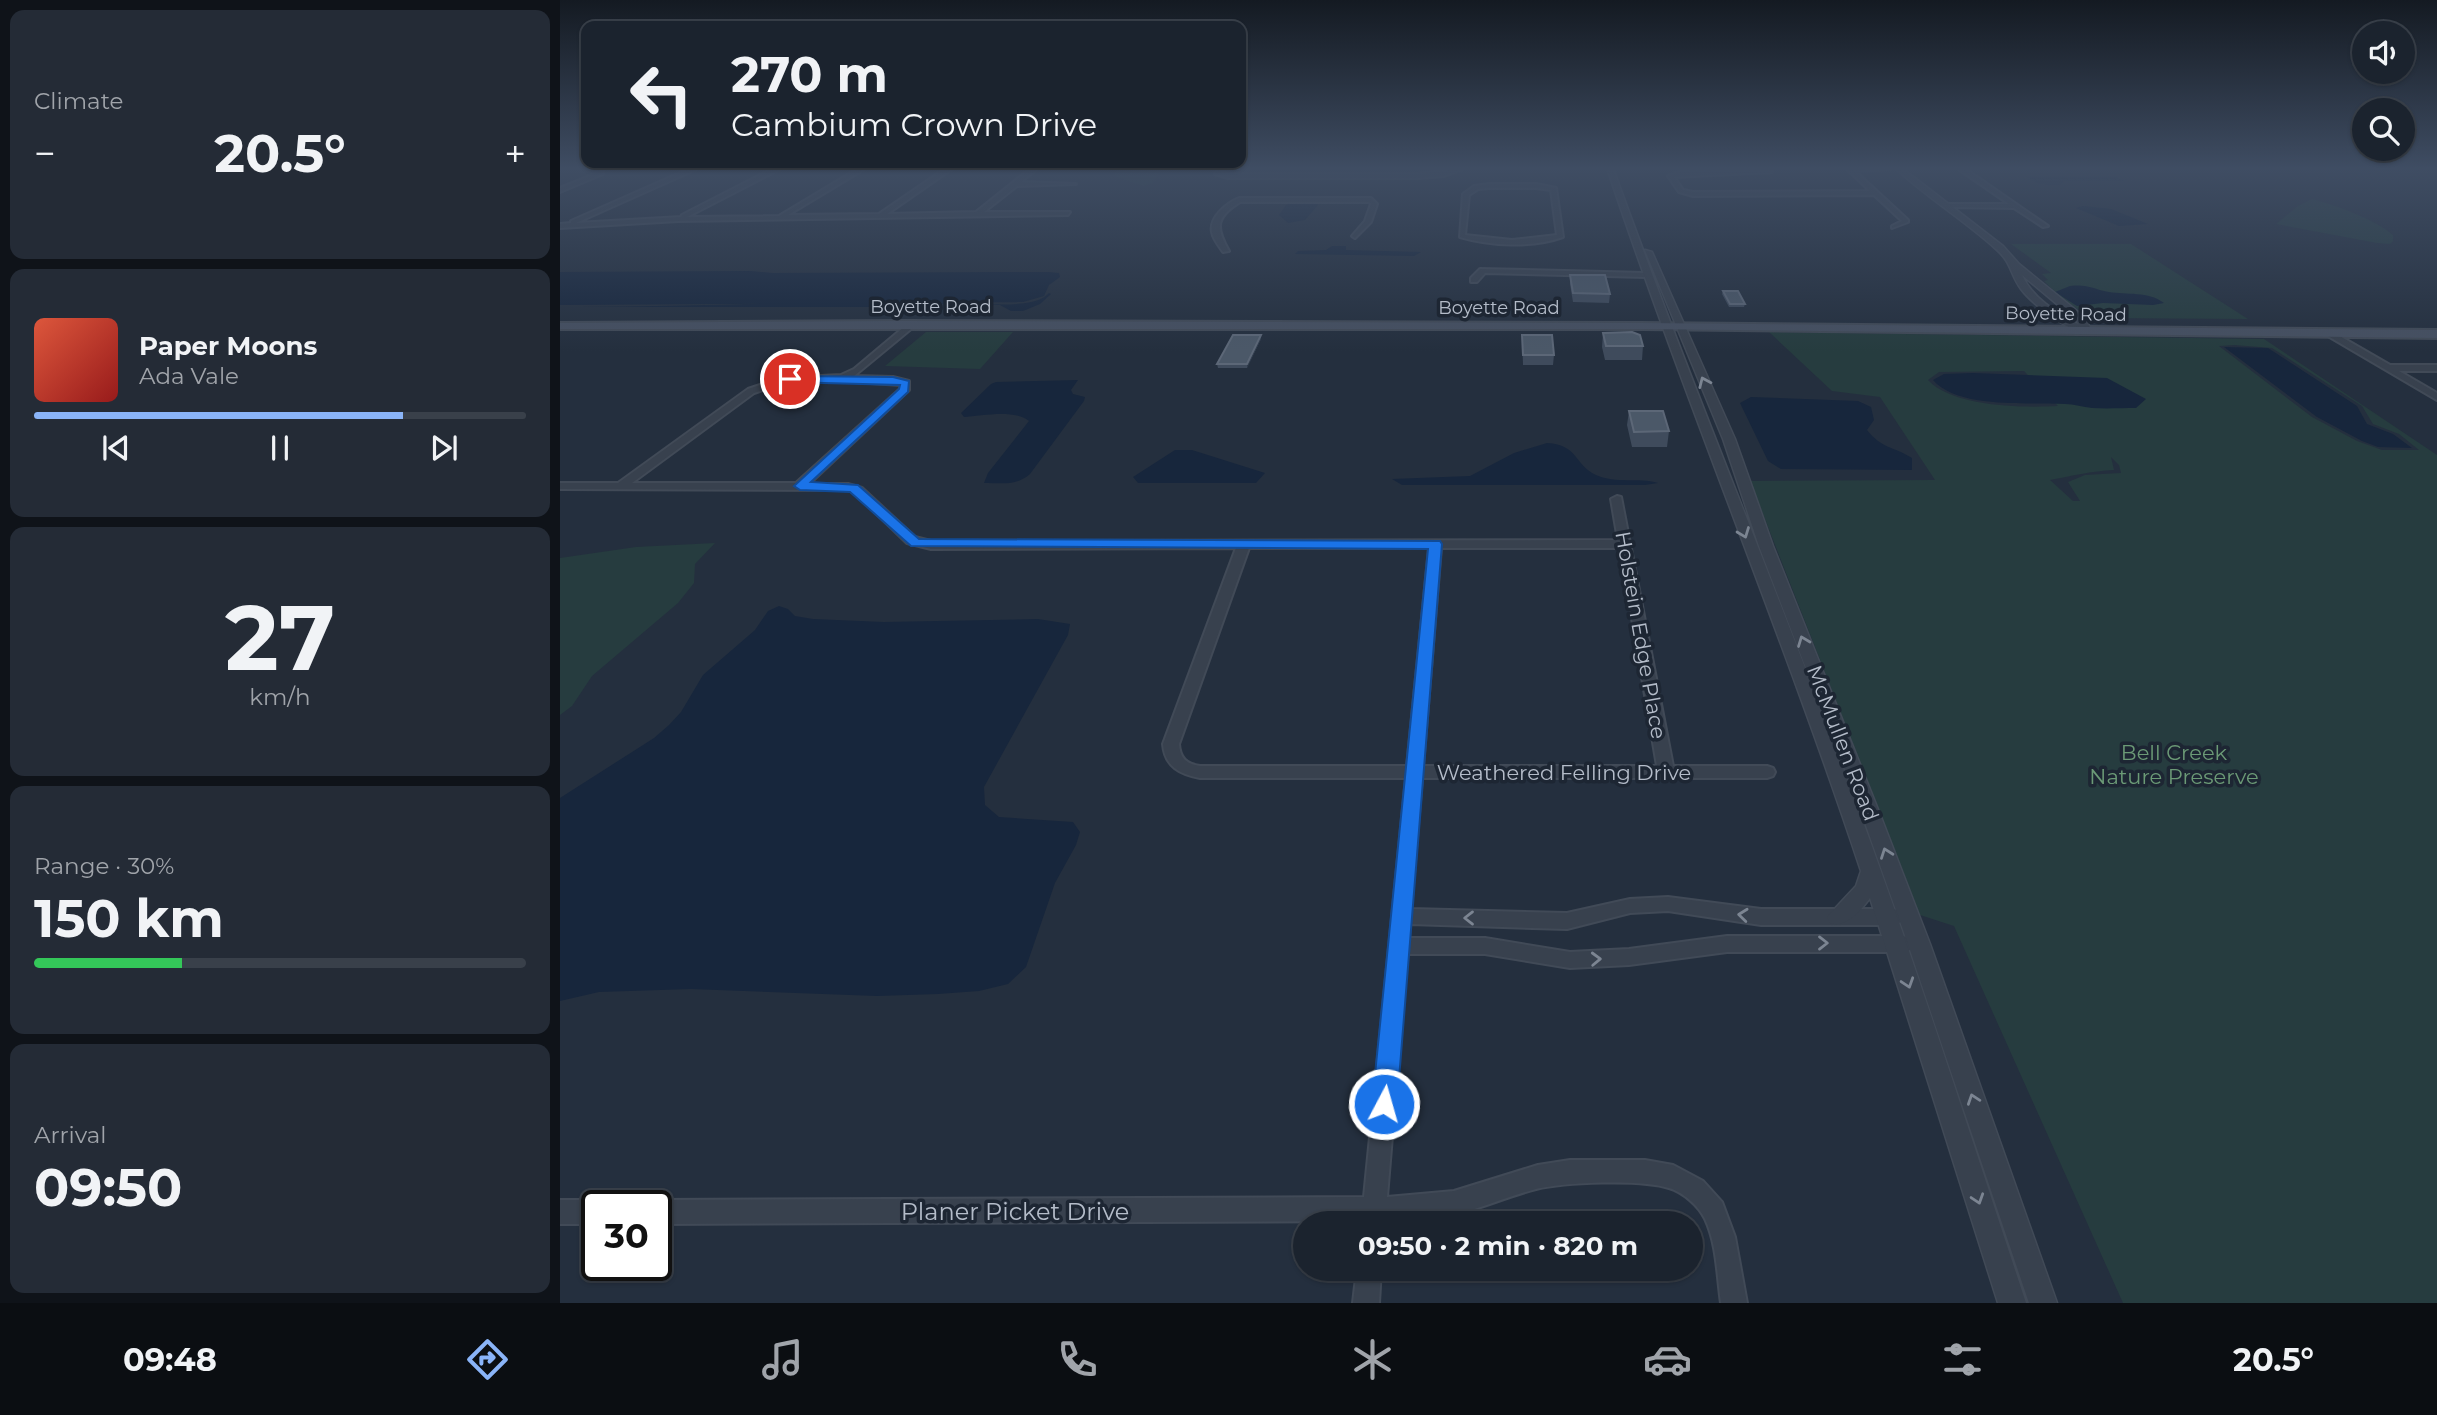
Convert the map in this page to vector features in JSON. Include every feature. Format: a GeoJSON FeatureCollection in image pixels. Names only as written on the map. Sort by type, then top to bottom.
{"type":"FeatureCollection","features":[{"type":"Feature","properties":{"kind":"main road"},"geometry":{"type":"LineString","coordinates":[[906,324],[1051,316]]}},
{"type":"Feature","properties":{"kind":"main road","name":"Boyette Road"},"geometry":{"type":"LineString","coordinates":[[560,322],[632,321],[667,317],[1265,316],[1663,322]]}},
{"type":"Feature","properties":{"kind":"main road"},"geometry":{"type":"LineString","coordinates":[[1265,316],[1293,325],[1309,321],[1380,321],[1419,317]]}},
{"type":"Feature","properties":{"kind":"main road","name":"Boyette Road"},"geometry":{"type":"LineString","coordinates":[[560,322],[1293,325],[1678,322],[2081,326],[2331,334],[2437,334]]}},
{"type":"Feature","properties":{"kind":"main road","name":"Boyette Road"},"geometry":{"type":"LineString","coordinates":[[1678,322],[2437,326]]}},
{"type":"Feature","properties":{"kind":"street"},"geometry":{"type":"LineString","coordinates":[[1215,229],[1225,251]]}},
{"type":"Feature","properties":{"kind":"street"},"geometry":{"type":"LineString","coordinates":[[1355,236],[1362,229]]}},
{"type":"Feature","properties":{"kind":"street"},"geometry":{"type":"LineString","coordinates":[[1463,229],[1462,236],[1479,240],[1546,240],[1561,236],[1560,229]]}},
{"type":"Feature","properties":{"kind":"street","name":"McMullen Road"},"geometry":{"type":"LineString","coordinates":[[1632,229],[1663,322],[1817,722],[1871,871],[1898,917]]}},
{"type":"Feature","properties":{"kind":"street","name":"McMullen Road"},"geometry":{"type":"LineString","coordinates":[[1634,229],[1730,439],[1907,944],[2012,1303]]}},
{"type":"Feature","properties":{"kind":"street"},"geometry":{"type":"LineString","coordinates":[[1976,229],[2000,248],[2016,266],[2021,285],[2060,318],[2081,326]]}},
{"type":"Feature","properties":{"kind":"street"},"geometry":{"type":"LineString","coordinates":[[1474,280],[1483,271],[1646,275]]}},
{"type":"Feature","properties":{"kind":"street"},"geometry":{"type":"LineString","coordinates":[[840,380],[842,371],[906,324]]}},
{"type":"Feature","properties":{"kind":"street"},"geometry":{"type":"LineString","coordinates":[[2331,334],[2437,397]]}},
{"type":"Feature","properties":{"kind":"street"},"geometry":{"type":"LineString","coordinates":[[2387,368],[2437,368]]}},
{"type":"Feature","properties":{"kind":"street"},"geometry":{"type":"LineString","coordinates":[[621,486],[757,387],[782,380],[893,380],[905,383],[906,386],[800,486]]}},
{"type":"Feature","properties":{"kind":"street"},"geometry":{"type":"LineString","coordinates":[[560,486],[854,488],[911,540],[922,544],[1625,544]]}},
{"type":"Feature","properties":{"kind":"street","name":"Holstein Edge Place"},"geometry":{"type":"LineString","coordinates":[[1617,499],[1666,772]]}},
{"type":"Feature","properties":{"kind":"street","name":"Weathered Felling Drive"},"geometry":{"type":"LineString","coordinates":[[1244,544],[1171,744],[1176,763],[1200,772],[1767,772]]}},
{"type":"Feature","properties":{"kind":"street"},"geometry":{"type":"LineString","coordinates":[[1375,1211],[1435,544]]}},
{"type":"Feature","properties":{"kind":"street"},"geometry":{"type":"LineString","coordinates":[[1837,917],[1858,897],[1871,871]]}},
{"type":"Feature","properties":{"kind":"street"},"geometry":{"type":"LineString","coordinates":[[1402,916],[1567,921],[1630,906],[1668,904],[1761,917],[1898,917]]}},
{"type":"Feature","properties":{"kind":"street"},"geometry":{"type":"LineString","coordinates":[[1399,946],[1469,945],[1570,960],[1629,957],[1727,944],[1907,944]]}},
{"type":"Feature","properties":{"kind":"street","name":"McMullen Road"},"geometry":{"type":"LineString","coordinates":[[1907,944],[2043,1303]]}},
{"type":"Feature","properties":{"kind":"street","name":"Planer Picket Drive"},"geometry":{"type":"LineString","coordinates":[[1408,1211],[1454,1203],[1538,1177],[1570,1172],[1644,1172],[1673,1177],[1695,1189],[1714,1210],[1723,1237],[1734,1303]]}},
{"type":"Feature","properties":{"kind":"street"},"geometry":{"type":"LineString","coordinates":[[560,1212],[581,1212]]}},
{"type":"Feature","properties":{"kind":"street","name":"Planer Picket Drive"},"geometry":{"type":"LineString","coordinates":[[672,1212],[1293,1216]]}},
{"type":"Feature","properties":{"kind":"street"},"geometry":{"type":"LineString","coordinates":[[1366,1303],[1368,1281]]}},
{"type":"Feature","properties":{"kind":"green space"},"geometry":{"type":"Polygon","coordinates":[[[2302,229],[2384,229],[2393,235],[2390,244],[2302,229]]]}},
{"type":"Feature","properties":{"kind":"green space"},"geometry":{"type":"Polygon","coordinates":[[[2011,244],[2131,244],[2248,319],[2097,318],[2082,312],[2062,298],[2044,281],[2048,280],[2042,274],[2051,273],[2011,244]]]}},
{"type":"Feature","properties":{"kind":"green space"},"geometry":{"type":"Polygon","coordinates":[[[926,332],[1013,332],[980,369],[885,366],[926,332]]]}},
{"type":"Feature","properties":{"kind":"green space","name":"Bell Creek Nature Preserve"},"geometry":{"type":"Polygon","coordinates":[[[1769,332],[2264,339],[2437,455],[2437,1303],[2123,1303],[1954,926],[1920,915],[1750,481],[1935,480],[1880,397],[1832,391],[1769,332]],[[2219,346],[2312,417],[2357,441],[2382,450],[2419,450],[2399,434],[2373,424],[2362,406],[2272,348],[2219,346]],[[2024,371],[1939,372],[1928,380],[1939,389],[1971,401],[2008,406],[2058,406],[2024,371]],[[2111,457],[2114,470],[2050,480],[2073,501],[2080,501],[2068,482],[2085,475],[2121,473],[2119,465],[2111,457]]]}},
{"type":"Feature","properties":{"kind":"green space"},"geometry":{"type":"Polygon","coordinates":[[[715,543],[695,564],[694,583],[678,603],[592,676],[572,706],[560,715],[560,558],[636,547],[715,543]]]}},
{"type":"Feature","properties":{"kind":"water"},"geometry":{"type":"Polygon","coordinates":[[[1332,246],[1346,246],[1346,250],[1421,252],[1414,256],[1295,254],[1298,251],[1326,250],[1332,246]]]}},
{"type":"Feature","properties":{"kind":"water"},"geometry":{"type":"Polygon","coordinates":[[[560,272],[1048,272],[1059,273],[1060,277],[1049,285],[1044,296],[1023,302],[560,305],[560,272]]]}},
{"type":"Feature","properties":{"kind":"water"},"geometry":{"type":"Polygon","coordinates":[[[2070,286],[2144,295],[2164,303],[2103,303],[2077,306],[2055,292],[2070,286]]]}},
{"type":"Feature","properties":{"kind":"water"},"geometry":{"type":"Polygon","coordinates":[[[1051,294],[1040,304],[1023,311],[1011,311],[1000,305],[956,303],[898,307],[580,307],[867,302],[914,302],[1021,304],[1032,302],[1051,294]]]}},
{"type":"Feature","properties":{"kind":"water"},"geometry":{"type":"Polygon","coordinates":[[[2224,347],[2268,348],[2357,406],[2367,424],[2393,434],[2412,448],[2378,447],[2317,417],[2224,347]]]}},
{"type":"Feature","properties":{"kind":"water"},"geometry":{"type":"Polygon","coordinates":[[[1944,374],[2107,378],[2146,399],[2136,408],[1995,402],[1959,396],[1933,380],[1944,374]]]}},
{"type":"Feature","properties":{"kind":"water"},"geometry":{"type":"Polygon","coordinates":[[[1078,380],[1071,390],[1073,394],[1085,397],[1084,401],[1030,474],[1014,482],[984,483],[988,473],[1029,421],[1015,415],[964,417],[961,413],[996,382],[1078,380]]]}},
{"type":"Feature","properties":{"kind":"water"},"geometry":{"type":"Polygon","coordinates":[[[1751,397],[1858,401],[1871,407],[1874,420],[1867,430],[1883,444],[1912,458],[1912,470],[1781,469],[1768,461],[1740,403],[1751,397]]]}},
{"type":"Feature","properties":{"kind":"water"},"geometry":{"type":"Polygon","coordinates":[[[1547,443],[1565,447],[1589,471],[1604,478],[1658,483],[1402,485],[1392,479],[1470,476],[1514,453],[1547,443]]]}},
{"type":"Feature","properties":{"kind":"water"},"geometry":{"type":"Polygon","coordinates":[[[1175,450],[1192,450],[1265,473],[1256,483],[1138,483],[1133,477],[1175,450]]]}},
{"type":"Feature","properties":{"kind":"water"},"geometry":{"type":"Polygon","coordinates":[[[779,606],[788,609],[795,616],[813,619],[884,622],[1038,619],[1070,624],[1068,635],[984,787],[985,805],[999,817],[1073,822],[1080,832],[1076,845],[1055,883],[1026,967],[1008,984],[979,991],[938,994],[877,996],[691,989],[599,992],[560,1001],[560,798],[654,738],[669,725],[681,712],[703,675],[755,630],[768,611],[779,606]]]}},
{"type":"Feature","properties":{"kind":"building"},"geometry":{"type":"Polygon","coordinates":[[[1570,275],[1605,275],[1610,294],[1573,293],[1570,275]]]}},
{"type":"Feature","properties":{"kind":"building"},"geometry":{"type":"Polygon","coordinates":[[[1723,291],[1738,291],[1745,304],[1730,304],[1723,291]]]}},
{"type":"Feature","properties":{"kind":"building"},"geometry":{"type":"Polygon","coordinates":[[[1632,332],[1640,335],[1643,346],[1606,346],[1603,333],[1632,332]]]}},
{"type":"Feature","properties":{"kind":"building"},"geometry":{"type":"Polygon","coordinates":[[[1233,335],[1261,335],[1247,364],[1217,364],[1233,335]]]}},
{"type":"Feature","properties":{"kind":"building"},"geometry":{"type":"Polygon","coordinates":[[[1522,335],[1552,335],[1554,355],[1523,355],[1522,335]]]}},
{"type":"Feature","properties":{"kind":"building"},"geometry":{"type":"Polygon","coordinates":[[[1629,411],[1663,411],[1669,431],[1634,432],[1629,411]]]}},
{"type":"Feature","properties":{"kind":"route"},"geometry":{"type":"LineString","coordinates":[[790,379],[893,380],[905,383],[904,390],[800,486],[854,488],[916,543],[1435,544],[1384,1104]]}}]}
